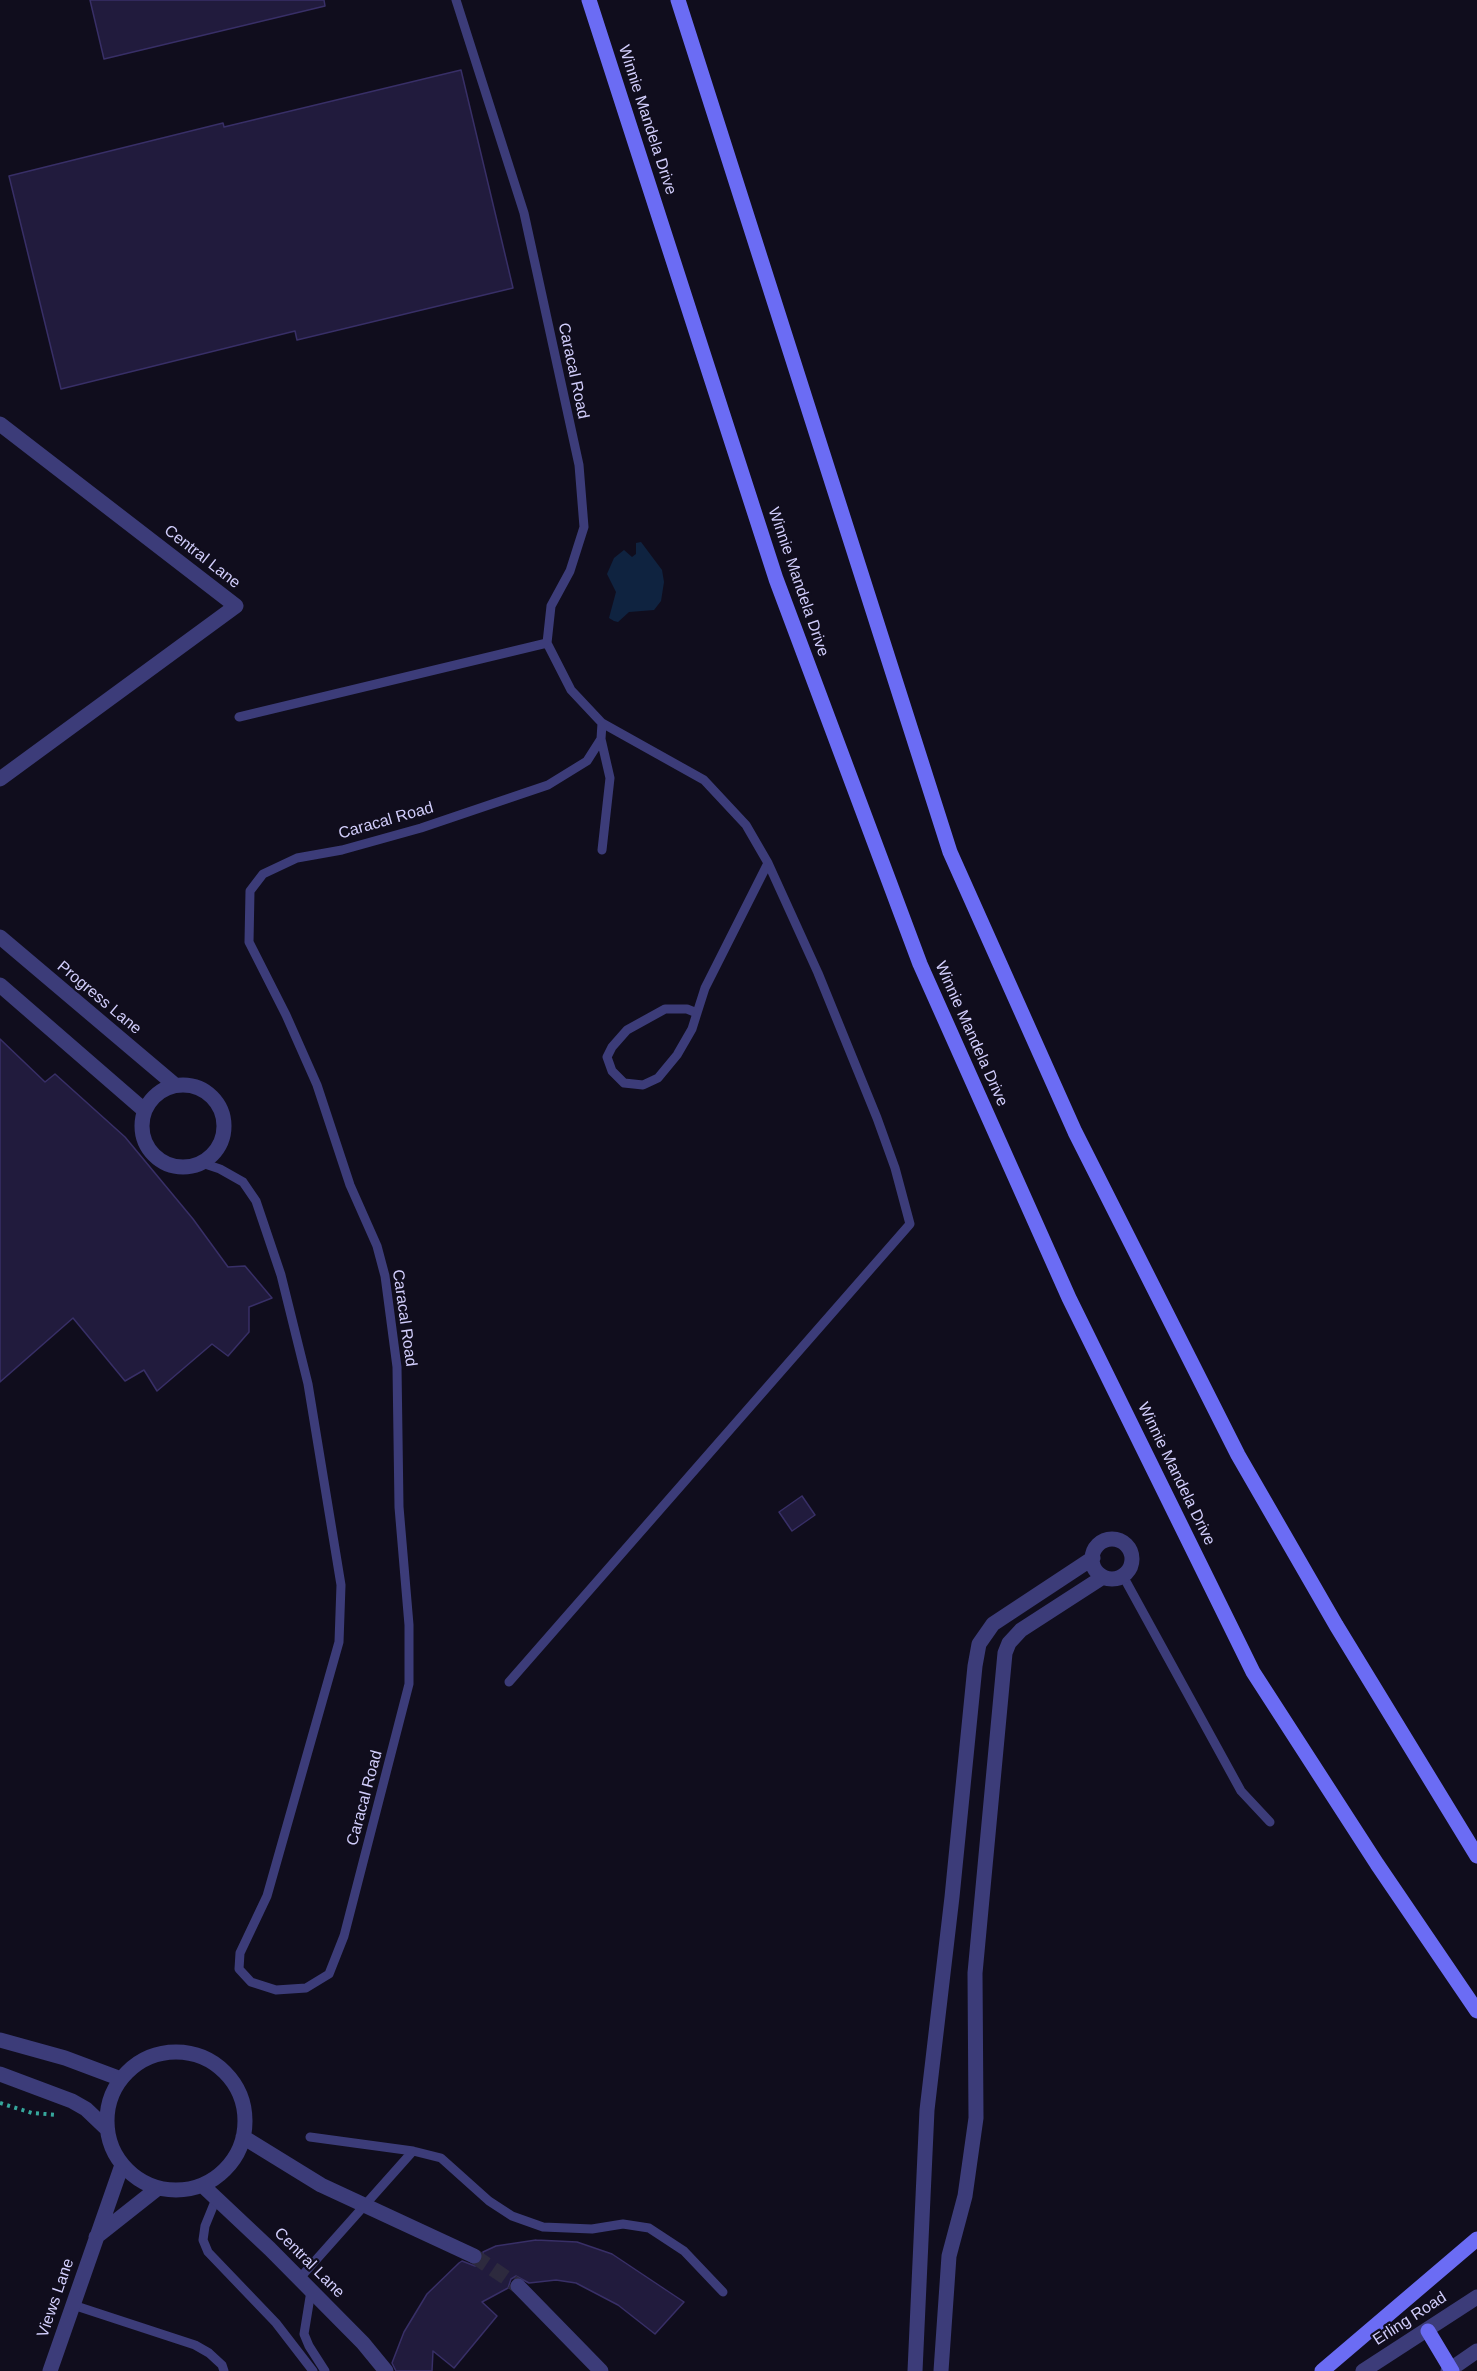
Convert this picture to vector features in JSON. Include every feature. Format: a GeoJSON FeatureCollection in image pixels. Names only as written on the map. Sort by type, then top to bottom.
{"type":"FeatureCollection","features":[{"type":"Feature","properties":{"kind":"main road","name":"Winnie Mandela Drive"},"geometry":{"type":"LineString","coordinates":[[589,0],[776,579],[920,964],[1069,1298],[1253,1672],[1475,2010]]}},
{"type":"Feature","properties":{"kind":"main road"},"geometry":{"type":"LineString","coordinates":[[678,0],[951,852],[1075,1132],[1233,1445],[1336,1625],[1477,1856]]}},
{"type":"Feature","properties":{"kind":"main road"},"geometry":{"type":"LineString","coordinates":[[1323,2371],[1477,2239]]}},
{"type":"Feature","properties":{"kind":"main road"},"geometry":{"type":"LineString","coordinates":[[1428,2331],[1450,2370]]}},
{"type":"Feature","properties":{"kind":"street","name":"Central Lane"},"geometry":{"type":"LineString","coordinates":[[0,424],[236,606],[0,779]]}},
{"type":"Feature","properties":{"kind":"street","name":"Progress Lane"},"geometry":{"type":"LineString","coordinates":[[0,937],[175,1085]]}},
{"type":"Feature","properties":{"kind":"street"},"geometry":{"type":"LineString","coordinates":[[0,985],[144,1110]]}},
{"type":"Feature","properties":{"kind":"street"},"geometry":{"type":"LineString","coordinates":[[175,1085],[193,1086],[210,1094],[221,1108],[225,1127],[221,1145],[209,1159],[193,1167],[174,1167],[157,1160],[145,1146],[141,1128],[144,1110],[157,1094],[175,1085]]}},
{"type":"Feature","properties":{"kind":"street"},"geometry":{"type":"LineString","coordinates":[[940,2371],[949,2256],[965,2196],[976,2118],[975,1972],[1005,1653],[1009,1643],[1021,1630],[1103,1577],[1123,1576],[1128,1571],[1132,1559],[1123,1542],[1104,1541],[1095,1549],[1094,1568],[1103,1577]]}},
{"type":"Feature","properties":{"kind":"street"},"geometry":{"type":"LineString","coordinates":[[915,2371],[927,2110],[979,1644],[993,1624],[1093,1558]]}},
{"type":"Feature","properties":{"kind":"street"},"geometry":{"type":"LineString","coordinates":[[0,2040],[65,2058],[121,2079]]}},
{"type":"Feature","properties":{"kind":"street"},"geometry":{"type":"LineString","coordinates":[[169,2053],[188,2053],[205,2059],[221,2069],[234,2083],[242,2100],[245,2118],[243,2137],[235,2157],[221,2174],[202,2185],[173,2191],[138,2180],[122,2165],[109,2141],[107,2129],[109,2103],[121,2079],[135,2066],[151,2057],[169,2053]]}},
{"type":"Feature","properties":{"kind":"street"},"geometry":{"type":"LineString","coordinates":[[0,2074],[45,2089],[81,2106],[107,2129]]}},
{"type":"Feature","properties":{"kind":"street"},"geometry":{"type":"LineString","coordinates":[[243,2137],[321,2185],[474,2256]]}},
{"type":"Feature","properties":{"kind":"street","name":"Views Lane"},"geometry":{"type":"LineString","coordinates":[[50,2371],[122,2165]]}},
{"type":"Feature","properties":{"kind":"street","name":"Central Lane"},"geometry":{"type":"LineString","coordinates":[[202,2185],[299,2278],[386,2371]]}},
{"type":"Feature","properties":{"kind":"street"},"geometry":{"type":"LineString","coordinates":[[96,2237],[158,2188]]}},
{"type":"Feature","properties":{"kind":"street"},"geometry":{"type":"LineString","coordinates":[[518,2286],[602,2371]]}},
{"type":"Feature","properties":{"kind":"street","name":"Erling Road"},"geometry":{"type":"LineString","coordinates":[[1363,2371],[1428,2331],[1477,2297]]}},
{"type":"Feature","properties":{"kind":"street"},"geometry":{"type":"LineString","coordinates":[[917,2313],[924,2306],[931,2304],[944,2314]]}},
{"type":"Feature","properties":{"kind":"street"},"geometry":{"type":"LineString","coordinates":[[1450,2370],[1477,2352]]}},
{"type":"Feature","properties":{"kind":"lane","name":"Caracal Road"},"geometry":{"type":"LineString","coordinates":[[456,0],[524,213],[579,465],[584,527],[570,572],[551,606],[547,644]]}},
{"type":"Feature","properties":{"kind":"lane"},"geometry":{"type":"LineString","coordinates":[[239,717],[547,644],[571,690],[602,723],[704,780],[746,825],[768,863],[818,973],[895,1168],[910,1224],[509,1682]]}},
{"type":"Feature","properties":{"kind":"lane"},"geometry":{"type":"LineString","coordinates":[[602,723],[601,739],[610,778],[602,850]]}},
{"type":"Feature","properties":{"kind":"lane","name":"Caracal Road"},"geometry":{"type":"LineString","coordinates":[[202,1163],[220,1168],[243,1182],[256,1201],[278,1264],[308,1384],[341,1585],[336,1653],[267,1896],[240,1953],[239,1969],[250,1982],[276,1990],[306,1988],[329,1974],[344,1936],[409,1684],[409,1625],[399,1507],[397,1367],[385,1276],[376,1246],[350,1185],[317,1085],[249,942],[250,891],[263,874],[297,858],[342,850],[421,828],[548,785],[587,761],[601,739]]}},
{"type":"Feature","properties":{"kind":"lane"},"geometry":{"type":"LineString","coordinates":[[697,1013],[665,1009],[627,1030],[612,1047],[607,1057],[612,1071],[624,1083],[643,1085],[658,1078],[677,1056],[692,1029],[705,988],[768,863]]}},
{"type":"Feature","properties":{"kind":"lane"},"geometry":{"type":"LineString","coordinates":[[1123,1576],[1241,1791],[1270,1822]]}},
{"type":"Feature","properties":{"kind":"lane"},"geometry":{"type":"LineString","coordinates":[[310,2137],[413,2151],[441,2158],[489,2201],[512,2216],[543,2227],[592,2229],[635,2224],[649,2228],[684,2252],[723,2292]]}},
{"type":"Feature","properties":{"kind":"lane"},"geometry":{"type":"LineString","coordinates":[[299,2278],[413,2151]]}},
{"type":"Feature","properties":{"kind":"lane"},"geometry":{"type":"LineString","coordinates":[[216,2199],[205,2226],[203,2240],[208,2252],[276,2323],[313,2371]]}},
{"type":"Feature","properties":{"kind":"lane"},"geometry":{"type":"LineString","coordinates":[[311,2291],[304,2334],[325,2371]]}},
{"type":"Feature","properties":{"kind":"lane"},"geometry":{"type":"LineString","coordinates":[[73,2306],[195,2345],[209,2353],[222,2365],[224,2371]]}},
{"type":"Feature","properties":{"kind":"path"},"geometry":{"type":"LineString","coordinates":[[0,2103],[32,2113],[63,2115],[81,2106]]}},
{"type":"Feature","properties":{"kind":"water"},"geometry":{"type":"Polygon","coordinates":[[[641,542],[662,570],[664,582],[661,601],[654,610],[629,612],[618,622],[614,621],[609,618],[616,592],[607,574],[614,558],[624,550],[632,557],[636,554],[636,543],[641,542]]]}},
{"type":"Feature","properties":{"kind":"building"},"geometry":{"type":"Polygon","coordinates":[[[90,0],[324,0],[325,6],[104,59],[90,0]]]}},
{"type":"Feature","properties":{"kind":"building"},"geometry":{"type":"Polygon","coordinates":[[[461,70],[513,288],[297,340],[295,331],[61,389],[9,176],[223,123],[224,127],[461,70]]]}},
{"type":"Feature","properties":{"kind":"building"},"geometry":{"type":"Polygon","coordinates":[[[0,1039],[45,1082],[55,1074],[125,1137],[193,1219],[228,1267],[245,1266],[272,1298],[249,1307],[249,1332],[228,1356],[212,1344],[157,1391],[144,1370],[125,1381],[73,1318],[0,1382],[0,1039]]]}},
{"type":"Feature","properties":{"kind":"building"},"geometry":{"type":"Polygon","coordinates":[[[802,1496],[815,1515],[792,1531],[779,1512],[802,1496]]]}},
{"type":"Feature","properties":{"kind":"building"},"geometry":{"type":"Polygon","coordinates":[[[536,2240],[577,2242],[612,2254],[684,2302],[655,2334],[618,2305],[576,2283],[556,2280],[529,2283],[516,2276],[511,2279],[508,2288],[482,2302],[497,2316],[454,2368],[433,2351],[432,2371],[396,2371],[392,2363],[404,2332],[427,2294],[459,2263],[462,2261],[475,2266],[483,2261],[483,2252],[496,2246],[536,2240]]]}},
{"type":"Feature","properties":{"kind":"tunnel"},"geometry":{"type":"LineString","coordinates":[[474,2256],[518,2286]]}}]}
